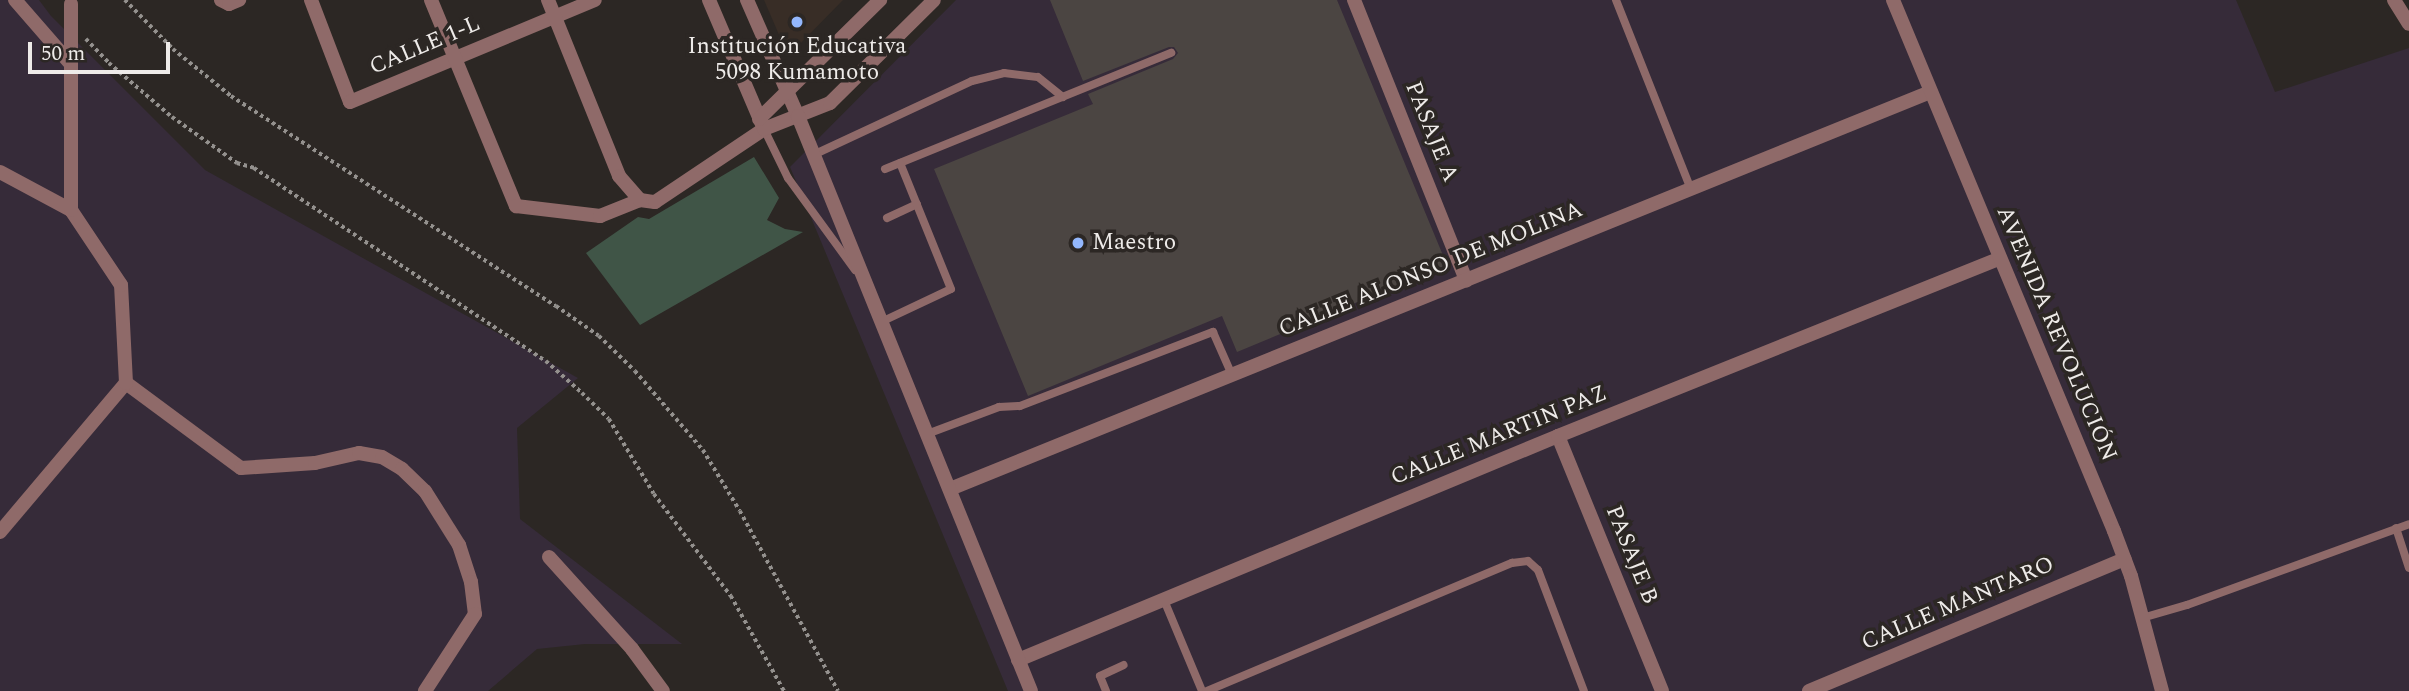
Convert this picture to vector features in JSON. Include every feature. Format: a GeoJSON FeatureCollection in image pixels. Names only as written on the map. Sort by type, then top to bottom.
{"type":"FeatureCollection","features":[{"type":"Feature","properties":{"kind":"street"},"geometry":{"type":"LineString","coordinates":[[15,0],[69,62]]}},
{"type":"Feature","properties":{"kind":"street","name":"CALLE 1-L"},"geometry":{"type":"LineString","coordinates":[[311,0],[350,102],[595,0]]}},
{"type":"Feature","properties":{"kind":"street"},"geometry":{"type":"LineString","coordinates":[[431,0],[516,205],[600,216],[640,200],[655,202],[761,124],[786,94],[880,0]]}},
{"type":"Feature","properties":{"kind":"street"},"geometry":{"type":"LineString","coordinates":[[548,0],[619,176],[640,200]]}},
{"type":"Feature","properties":{"kind":"street"},"geometry":{"type":"LineString","coordinates":[[709,0],[761,124]]}},
{"type":"Feature","properties":{"kind":"street"},"geometry":{"type":"LineString","coordinates":[[747,0],[786,94],[798,116],[1031,691]]}},
{"type":"Feature","properties":{"kind":"street"},"geometry":{"type":"LineString","coordinates":[[761,124],[798,116],[831,103],[934,0]]}},
{"type":"Feature","properties":{"kind":"street","name":"PASAJE A"},"geometry":{"type":"LineString","coordinates":[[1354,0],[1466,280]]}},
{"type":"Feature","properties":{"kind":"street","name":"AVENIDA REVOLUCIÓN"},"geometry":{"type":"LineString","coordinates":[[1893,0],[2125,559],[2162,691]]}},
{"type":"Feature","properties":{"kind":"street"},"geometry":{"type":"LineString","coordinates":[[2395,0],[2409,24]]}},
{"type":"Feature","properties":{"kind":"street"},"geometry":{"type":"LineString","coordinates":[[71,4],[71,210]]}},
{"type":"Feature","properties":{"kind":"street","name":"CALLE ALONSO DE MOLINA"},"geometry":{"type":"LineString","coordinates":[[950,489],[1930,92]]}},
{"type":"Feature","properties":{"kind":"street"},"geometry":{"type":"LineString","coordinates":[[0,172],[71,210],[121,285],[126,383],[0,532]]}},
{"type":"Feature","properties":{"kind":"street","name":"CALLE MARTIN PAZ"},"geometry":{"type":"LineString","coordinates":[[1018,660],[1558,436],[2000,258]]}},
{"type":"Feature","properties":{"kind":"street"},"geometry":{"type":"LineString","coordinates":[[126,383],[240,468],[315,463],[359,453],[382,457],[402,469],[425,491],[459,545],[471,582],[475,614],[425,691]]}},
{"type":"Feature","properties":{"kind":"street","name":"PASAJE B"},"geometry":{"type":"LineString","coordinates":[[1558,436],[1662,691]]}},
{"type":"Feature","properties":{"kind":"street"},"geometry":{"type":"LineString","coordinates":[[549,557],[632,649],[663,691]]}},
{"type":"Feature","properties":{"kind":"street","name":"CALLE MANTARO"},"geometry":{"type":"LineString","coordinates":[[1809,691],[2125,559]]}},
{"type":"Feature","properties":{"kind":"lane"},"geometry":{"type":"LineString","coordinates":[[1616,0],[1691,189]]}},
{"type":"Feature","properties":{"kind":"lane"},"geometry":{"type":"LineString","coordinates":[[885,169],[1171,53]]}},
{"type":"Feature","properties":{"kind":"lane"},"geometry":{"type":"LineString","coordinates":[[813,155],[972,81],[993,75],[1004,73],[1038,76],[1063,97]]}},
{"type":"Feature","properties":{"kind":"lane"},"geometry":{"type":"LineString","coordinates":[[761,124],[788,178],[865,284]]}},
{"type":"Feature","properties":{"kind":"lane"},"geometry":{"type":"LineString","coordinates":[[881,322],[951,289],[900,163]]}},
{"type":"Feature","properties":{"kind":"lane"},"geometry":{"type":"LineString","coordinates":[[887,218],[917,204]]}},
{"type":"Feature","properties":{"kind":"lane"},"geometry":{"type":"LineString","coordinates":[[927,434],[999,407],[1020,406],[1213,332],[1232,375]]}},
{"type":"Feature","properties":{"kind":"lane"},"geometry":{"type":"LineString","coordinates":[[2142,618],[2187,605],[2409,524]]}},
{"type":"Feature","properties":{"kind":"lane"},"geometry":{"type":"LineString","coordinates":[[2396,528],[2409,568]]}},
{"type":"Feature","properties":{"kind":"lane"},"geometry":{"type":"LineString","coordinates":[[1164,600],[1205,691],[1512,563],[1528,561],[1538,570],[1584,691]]}},
{"type":"Feature","properties":{"kind":"lane"},"geometry":{"type":"LineString","coordinates":[[1106,691],[1100,676],[1124,665]]}},
{"type":"Feature","properties":{"kind":"path"},"geometry":{"type":"LineString","coordinates":[[125,0],[173,49],[232,96],[556,306],[598,336],[635,371],[684,425],[709,459],[838,691]]}},
{"type":"Feature","properties":{"kind":"path"},"geometry":{"type":"LineString","coordinates":[[70,21],[109,63],[172,117],[237,163],[254,168],[546,361],[610,419],[654,494],[731,597],[784,691]]}},
{"type":"Feature","properties":{"kind":"shaded area"},"geometry":{"type":"Polygon","coordinates":[[[0,0],[39,0],[51,16],[205,170],[578,378],[517,428],[520,519],[682,644],[585,644],[537,649],[488,691],[0,691],[0,0]]]}},
{"type":"Feature","properties":{"kind":"shaded area","name":"Institución Educativa 5098 Kumamoto"},"geometry":{"type":"Polygon","coordinates":[[[764,0],[843,0],[792,52],[783,44],[764,0]]]}},
{"type":"Feature","properties":{"kind":"shaded area"},"geometry":{"type":"Polygon","coordinates":[[[956,0],[2236,0],[2275,92],[2409,48],[2409,691],[1008,691],[790,167],[956,0]]]}},
{"type":"Feature","properties":{"kind":"green space"},"geometry":{"type":"Polygon","coordinates":[[[754,157],[779,198],[767,220],[785,229],[803,232],[640,325],[586,253],[638,217],[649,219],[754,157]]]}},
{"type":"Feature","properties":{"kind":"building"},"geometry":{"type":"Polygon","coordinates":[[[1050,0],[1337,0],[1447,265],[1237,352],[1222,316],[1028,396],[934,169],[1093,104],[1088,94],[1173,59],[1178,53],[1174,47],[1169,47],[1083,81],[1050,0]]]}},
{"type":"Feature","properties":{"kind":"place","name":"Institución Educativa 5098 Kumamoto"},"geometry":{"type":"Point","coordinates":[797,22]}},
{"type":"Feature","properties":{"kind":"place","name":"Maestro"},"geometry":{"type":"Point","coordinates":[1078,243]}}]}
